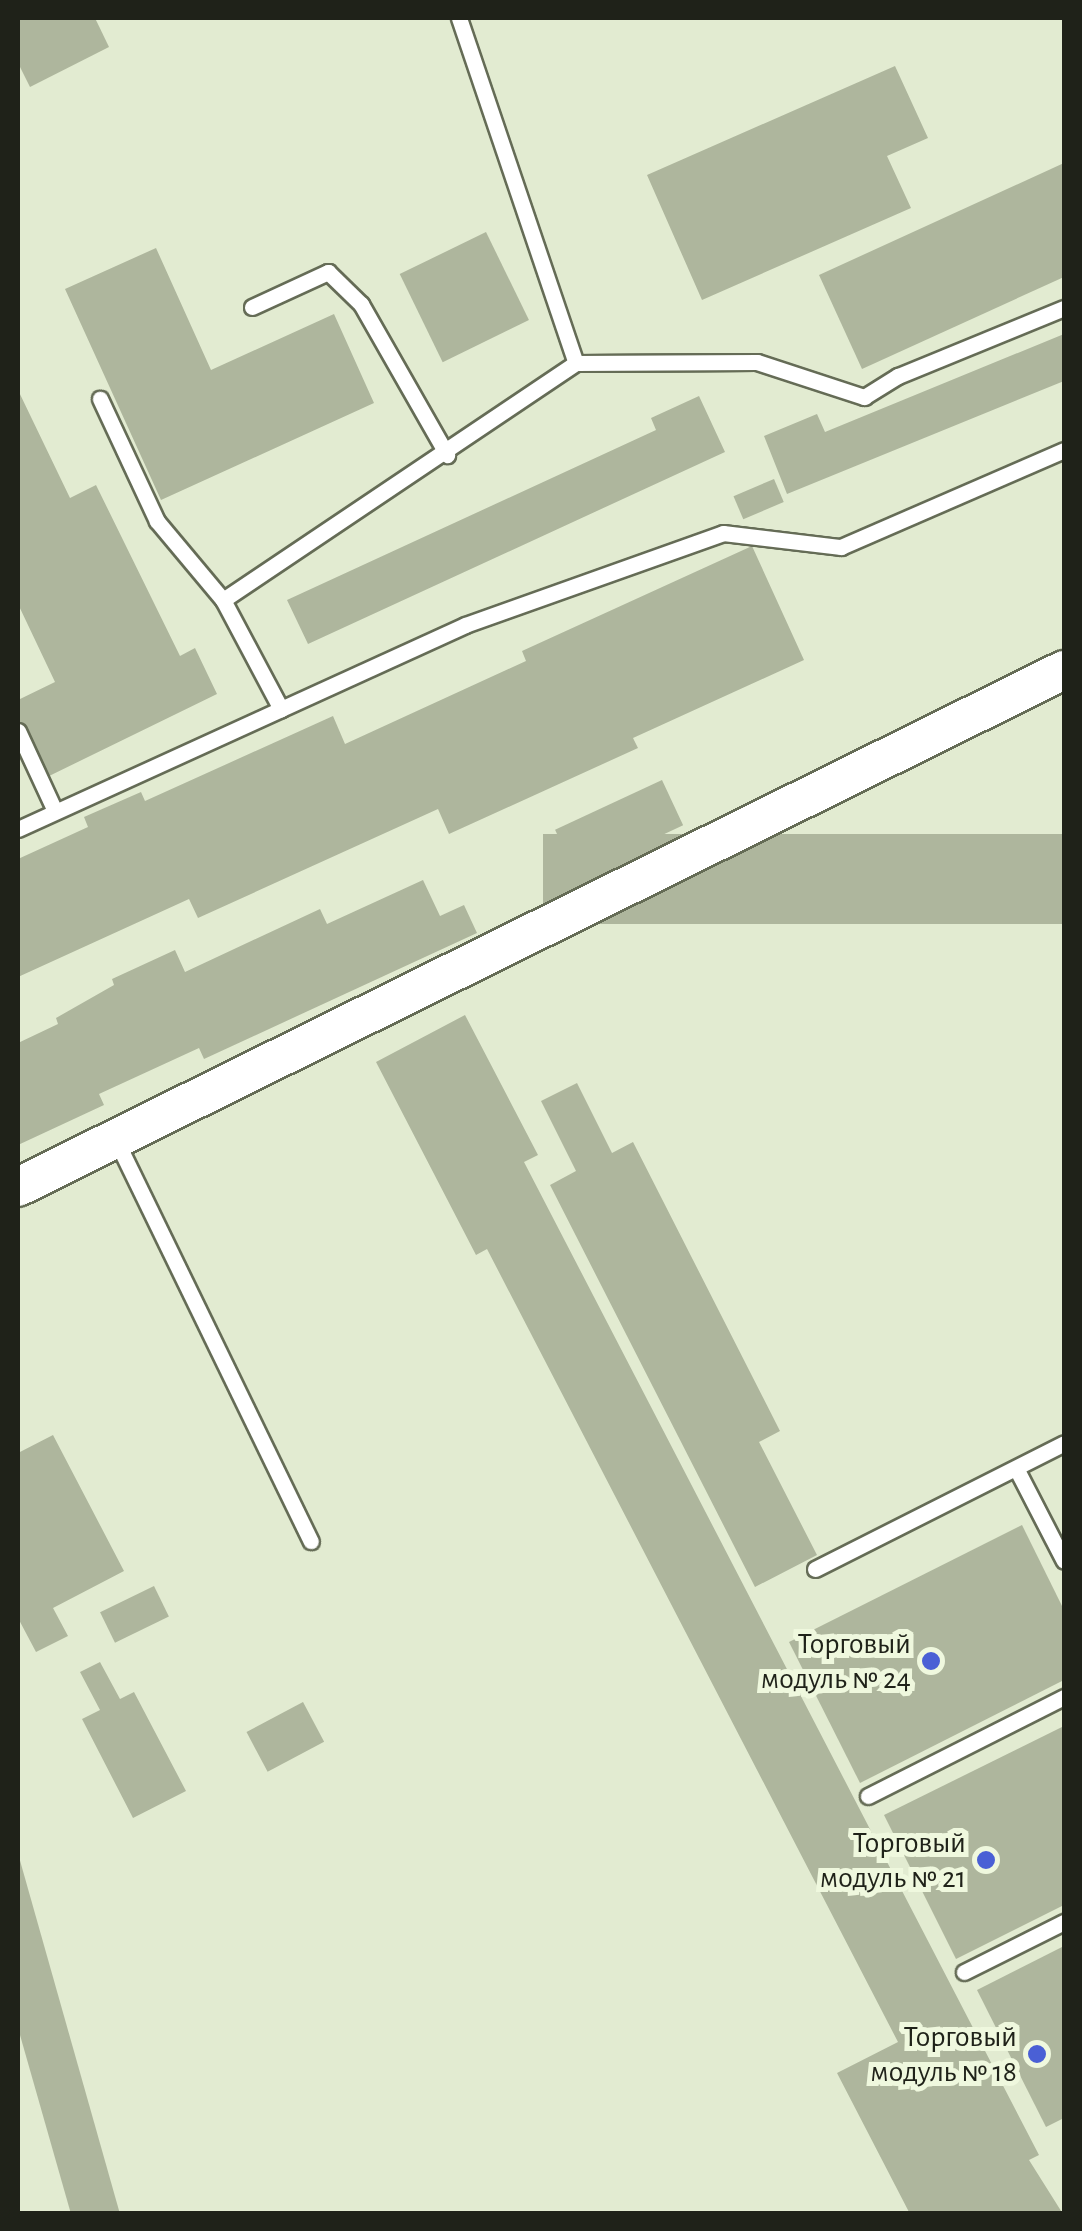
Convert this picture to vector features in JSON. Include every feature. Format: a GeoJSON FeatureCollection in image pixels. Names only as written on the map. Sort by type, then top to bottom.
{"type":"FeatureCollection","features":[{"type":"Feature","properties":{"kind":"street"},"geometry":{"type":"LineString","coordinates":[[18,1187],[1064,670]]}},
{"type":"Feature","properties":{"kind":"lane"},"geometry":{"type":"LineString","coordinates":[[459,18],[576,363]]}},
{"type":"Feature","properties":{"kind":"lane"},"geometry":{"type":"LineString","coordinates":[[252,308],[328,272],[361,304],[447,455]]}},
{"type":"Feature","properties":{"kind":"lane"},"geometry":{"type":"LineString","coordinates":[[223,600],[447,455],[576,363],[757,362],[864,397],[898,376],[1064,308]]}},
{"type":"Feature","properties":{"kind":"lane"},"geometry":{"type":"LineString","coordinates":[[100,398],[157,521],[223,600],[282,710]]}},
{"type":"Feature","properties":{"kind":"lane"},"geometry":{"type":"LineString","coordinates":[[18,829],[465,625],[724,533],[841,546],[1064,450]]}},
{"type":"Feature","properties":{"kind":"lane"},"geometry":{"type":"LineString","coordinates":[[18,731],[55,811]]}},
{"type":"Feature","properties":{"kind":"lane"},"geometry":{"type":"LineString","coordinates":[[116,1140],[311,1541]]}},
{"type":"Feature","properties":{"kind":"lane"},"geometry":{"type":"LineString","coordinates":[[815,1569],[1017,1470],[1064,1442]]}},
{"type":"Feature","properties":{"kind":"lane"},"geometry":{"type":"LineString","coordinates":[[1017,1470],[1064,1562]]}},
{"type":"Feature","properties":{"kind":"lane"},"geometry":{"type":"LineString","coordinates":[[868,1796],[1064,1697]]}},
{"type":"Feature","properties":{"kind":"lane"},"geometry":{"type":"LineString","coordinates":[[964,1972],[1064,1922]]}},
{"type":"Feature","properties":{"kind":"building"},"geometry":{"type":"Polygon","coordinates":[[[18,18],[95,18],[109,47],[30,87],[18,63],[18,18]]]}},
{"type":"Feature","properties":{"kind":"building"},"geometry":{"type":"Polygon","coordinates":[[[895,66],[928,138],[887,156],[911,208],[702,300],[647,175],[895,66]]]}},
{"type":"Feature","properties":{"kind":"building"},"geometry":{"type":"Polygon","coordinates":[[[1064,163],[1064,277],[862,369],[819,275],[1064,163]]]}},
{"type":"Feature","properties":{"kind":"building"},"geometry":{"type":"Polygon","coordinates":[[[486,232],[529,320],[443,362],[400,274],[486,232]]]}},
{"type":"Feature","properties":{"kind":"building"},"geometry":{"type":"Polygon","coordinates":[[[156,248],[211,370],[334,314],[374,403],[161,500],[65,289],[156,248]]]}},
{"type":"Feature","properties":{"kind":"building"},"geometry":{"type":"Polygon","coordinates":[[[1064,334],[1064,381],[787,494],[764,436],[817,414],[825,432],[1064,334]]]}},
{"type":"Feature","properties":{"kind":"building"},"geometry":{"type":"Polygon","coordinates":[[[18,390],[70,498],[96,485],[180,656],[195,648],[217,694],[45,778],[18,722],[18,700],[55,682],[18,604],[18,390]]]}},
{"type":"Feature","properties":{"kind":"building"},"geometry":{"type":"Polygon","coordinates":[[[699,396],[725,452],[308,644],[287,600],[656,430],[651,418],[699,396]]]}},
{"type":"Feature","properties":{"kind":"building"},"geometry":{"type":"Polygon","coordinates":[[[774,479],[784,502],[743,519],[733,496],[774,479]]]}},
{"type":"Feature","properties":{"kind":"building"},"geometry":{"type":"Polygon","coordinates":[[[752,546],[804,660],[633,738],[638,748],[449,834],[438,809],[198,918],[189,899],[18,977],[18,859],[88,827],[84,817],[141,792],[145,801],[333,716],[345,744],[526,661],[522,651],[752,546]]]}},
{"type":"Feature","properties":{"kind":"building"},"geometry":{"type":"Polygon","coordinates":[[[662,780],[683,825],[576,875],[555,830],[662,780]]]}},
{"type":"Feature","properties":{"kind":"building"},"geometry":{"type":"Polygon","coordinates":[[[543,834],[1064,834],[1064,924],[543,924],[543,834]]]}},
{"type":"Feature","properties":{"kind":"building"},"geometry":{"type":"Polygon","coordinates":[[[423,880],[440,916],[464,905],[477,933],[204,1059],[199,1048],[99,1094],[104,1105],[18,1145],[18,1043],[58,1024],[56,1018],[114,985],[112,979],[175,950],[185,972],[320,909],[327,924],[423,880]]]}},
{"type":"Feature","properties":{"kind":"building"},"geometry":{"type":"Polygon","coordinates":[[[465,1015],[538,1155],[524,1162],[1039,2155],[1029,2160],[1063,2214],[910,2214],[837,2073],[898,2042],[487,1249],[476,1255],[376,1062],[465,1015]]]}},
{"type":"Feature","properties":{"kind":"building"},"geometry":{"type":"Polygon","coordinates":[[[577,1083],[612,1153],[633,1142],[780,1431],[759,1442],[817,1555],[755,1587],[550,1185],[576,1171],[541,1101],[577,1083]]]}},
{"type":"Feature","properties":{"kind":"building"},"geometry":{"type":"Polygon","coordinates":[[[53,1435],[124,1571],[53,1608],[68,1636],[36,1652],[18,1618],[18,1453],[53,1435]]]}},
{"type":"Feature","properties":{"kind":"building","name":"Торговый модуль № 24"},"geometry":{"type":"Polygon","coordinates":[[[1022,1525],[1064,1610],[1064,1680],[860,1783],[789,1642],[1022,1525]]]}},
{"type":"Feature","properties":{"kind":"building"},"geometry":{"type":"Polygon","coordinates":[[[154,1586],[169,1617],[115,1643],[100,1612],[154,1586]]]}},
{"type":"Feature","properties":{"kind":"building"},"geometry":{"type":"Polygon","coordinates":[[[100,1662],[120,1699],[134,1692],[186,1791],[133,1818],[82,1719],[100,1710],[80,1672],[100,1662]]]}},
{"type":"Feature","properties":{"kind":"building"},"geometry":{"type":"Polygon","coordinates":[[[303,1702],[324,1742],[268,1772],[246,1732],[303,1702]]]}},
{"type":"Feature","properties":{"kind":"building","name":"Торговый модуль № 21"},"geometry":{"type":"Polygon","coordinates":[[[1064,1726],[1064,1905],[956,1959],[884,1815],[1064,1726]]]}},
{"type":"Feature","properties":{"kind":"building"},"geometry":{"type":"Polygon","coordinates":[[[18,1857],[120,2214],[71,2214],[18,2028],[18,1857]]]}},
{"type":"Feature","properties":{"kind":"building","name":"Торговый модуль № 18"},"geometry":{"type":"Polygon","coordinates":[[[1064,1946],[1064,2118],[1046,2127],[977,1990],[1064,1946]]]}},
{"type":"Feature","properties":{"kind":"place","name":"Торговый модуль № 24"},"geometry":{"type":"Point","coordinates":[931,1661]}},
{"type":"Feature","properties":{"kind":"place","name":"Торговый модуль № 21"},"geometry":{"type":"Point","coordinates":[986,1860]}},
{"type":"Feature","properties":{"kind":"place","name":"Торговый модуль № 18"},"geometry":{"type":"Point","coordinates":[1037,2054]}}]}
